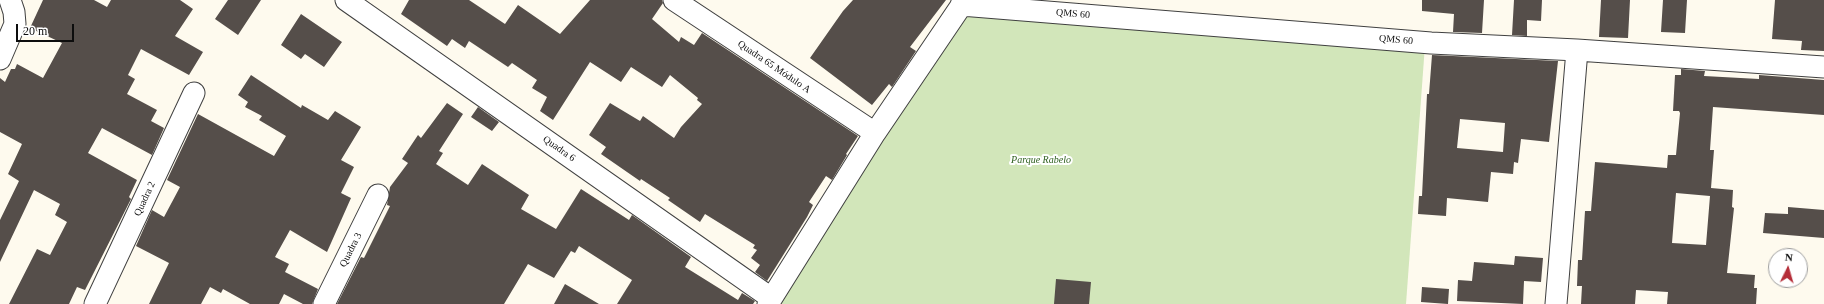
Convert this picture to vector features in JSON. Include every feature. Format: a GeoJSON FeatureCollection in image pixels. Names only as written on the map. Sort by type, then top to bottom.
{"type":"FeatureCollection","features":[{"type":"Feature","properties":{"kind":"street"},"geometry":{"type":"LineString","coordinates":[[0,59],[15,24],[14,12],[10,0]]}},
{"type":"Feature","properties":{"kind":"street","name":"Quadra 6"},"geometry":{"type":"LineString","coordinates":[[346,0],[770,301]]}},
{"type":"Feature","properties":{"kind":"street","name":"Quadra 65 Módulo A"},"geometry":{"type":"LineString","coordinates":[[674,0],[875,133]]}},
{"type":"Feature","properties":{"kind":"street"},"geometry":{"type":"LineString","coordinates":[[770,301],[875,133],[963,3]]}},
{"type":"Feature","properties":{"kind":"street","name":"QMS 60"},"geometry":{"type":"LineString","coordinates":[[963,3],[1431,43],[1577,50],[1824,67]]}},
{"type":"Feature","properties":{"kind":"street"},"geometry":{"type":"LineString","coordinates":[[1556,304],[1577,50]]}},
{"type":"Feature","properties":{"kind":"street","name":"Quadra 2"},"geometry":{"type":"LineString","coordinates":[[95,304],[194,93]]}},
{"type":"Feature","properties":{"kind":"street","name":"Quadra 3"},"geometry":{"type":"LineString","coordinates":[[324,304],[378,195]]}},
{"type":"Feature","properties":{"kind":"green space","name":"Parque Rabelo"},"geometry":{"type":"Polygon","coordinates":[[[963,10],[1425,45],[1406,304],[780,304],[963,10]]]}},
{"type":"Feature","properties":{"kind":"building"},"geometry":{"type":"Polygon","coordinates":[[[43,0],[94,0],[107,7],[111,0],[180,0],[193,9],[175,36],[203,52],[189,75],[141,49],[128,75],[135,79],[127,94],[157,110],[151,121],[164,128],[152,155],[102,128],[88,153],[137,180],[129,197],[131,199],[85,290],[77,287],[69,304],[9,304],[37,249],[50,255],[67,222],[55,215],[60,204],[34,190],[0,262],[0,220],[19,181],[8,174],[22,144],[0,132],[0,78],[5,82],[11,69],[15,69],[17,64],[43,78],[62,43],[30,28],[43,0]]]}},
{"type":"Feature","properties":{"kind":"building"},"geometry":{"type":"Polygon","coordinates":[[[228,0],[261,0],[238,35],[215,19],[228,0]]]}},
{"type":"Feature","properties":{"kind":"building"},"geometry":{"type":"Polygon","coordinates":[[[409,0],[469,0],[505,24],[518,5],[560,34],[590,0],[662,0],[663,3],[652,19],[679,42],[681,37],[694,45],[702,33],[858,136],[832,180],[826,176],[809,202],[813,205],[807,217],[767,281],[755,272],[760,265],[751,258],[757,250],[753,248],[755,245],[705,214],[700,222],[668,200],[670,198],[641,179],[640,181],[601,154],[606,147],[589,135],[610,103],[640,121],[643,116],[674,138],[681,127],[702,104],[697,100],[698,98],[670,75],[662,87],[631,67],[621,82],[590,62],[553,120],[540,111],[547,97],[532,88],[537,80],[512,63],[508,67],[469,41],[465,48],[452,39],[447,46],[401,14],[409,0]]]}},
{"type":"Feature","properties":{"kind":"building"},"geometry":{"type":"Polygon","coordinates":[[[853,0],[946,0],[910,47],[916,51],[892,87],[889,84],[872,105],[810,58],[843,11],[853,0]]]}},
{"type":"Feature","properties":{"kind":"building"},"geometry":{"type":"Polygon","coordinates":[[[1422,0],[1484,0],[1482,33],[1453,32],[1454,14],[1422,11],[1422,0]]]}},
{"type":"Feature","properties":{"kind":"building"},"geometry":{"type":"Polygon","coordinates":[[[1514,0],[1542,0],[1541,21],[1527,20],[1527,36],[1512,35],[1514,0]]]}},
{"type":"Feature","properties":{"kind":"building"},"geometry":{"type":"Polygon","coordinates":[[[1601,0],[1630,0],[1628,38],[1599,37],[1601,0]]]}},
{"type":"Feature","properties":{"kind":"building"},"geometry":{"type":"Polygon","coordinates":[[[1663,0],[1687,0],[1685,33],[1661,32],[1663,0]]]}},
{"type":"Feature","properties":{"kind":"building"},"geometry":{"type":"Polygon","coordinates":[[[1775,0],[1824,0],[1824,51],[1801,50],[1802,41],[1772,39],[1775,0]]]}},
{"type":"Feature","properties":{"kind":"building"},"geometry":{"type":"Polygon","coordinates":[[[301,14],[342,42],[324,67],[305,54],[301,59],[281,45],[301,14]]]}},
{"type":"Feature","properties":{"kind":"building"},"geometry":{"type":"Polygon","coordinates":[[[1432,55],[1558,61],[1549,142],[1521,139],[1518,163],[1514,162],[1513,174],[1491,172],[1488,202],[1447,198],[1446,216],[1418,214],[1419,196],[1422,196],[1427,94],[1429,94],[1432,55]],[[1460,119],[1457,148],[1503,152],[1505,123],[1460,119]]]}},
{"type":"Feature","properties":{"kind":"building"},"geometry":{"type":"Polygon","coordinates":[[[1681,69],[1705,71],[1704,76],[1759,79],[1759,75],[1824,80],[1824,115],[1713,107],[1710,150],[1714,150],[1711,188],[1733,190],[1732,207],[1734,208],[1727,273],[1755,275],[1754,288],[1757,288],[1756,304],[1667,304],[1668,292],[1636,290],[1635,304],[1581,304],[1582,286],[1577,286],[1578,260],[1582,260],[1585,211],[1591,211],[1595,162],[1667,168],[1668,155],[1676,155],[1680,113],[1679,111],[1673,111],[1675,75],[1681,75],[1681,69]],[[1676,193],[1672,243],[1706,245],[1710,196],[1676,193]]]}},
{"type":"Feature","properties":{"kind":"building"},"geometry":{"type":"Polygon","coordinates":[[[251,75],[301,108],[302,105],[328,120],[335,111],[361,127],[341,160],[354,167],[341,193],[351,198],[327,252],[290,230],[275,257],[289,264],[285,272],[318,289],[312,304],[303,304],[284,294],[279,304],[250,304],[223,289],[221,293],[210,287],[201,304],[149,304],[169,263],[136,246],[152,210],[164,217],[180,187],[167,180],[198,114],[274,156],[286,136],[259,120],[262,116],[245,107],[248,102],[238,95],[251,75]]]}},
{"type":"Feature","properties":{"kind":"building"},"geometry":{"type":"Polygon","coordinates":[[[447,103],[463,114],[439,151],[443,153],[436,164],[468,185],[482,164],[529,195],[521,209],[556,229],[581,189],[629,220],[632,215],[691,257],[685,267],[738,300],[742,293],[755,301],[753,304],[617,304],[632,280],[579,246],[575,253],[571,251],[554,278],[528,264],[504,304],[337,304],[361,257],[364,258],[390,206],[387,205],[390,187],[408,163],[402,159],[418,135],[421,138],[447,103]]]}},
{"type":"Feature","properties":{"kind":"building"},"geometry":{"type":"Polygon","coordinates":[[[478,107],[499,122],[492,131],[471,117],[478,107]]]}},
{"type":"Feature","properties":{"kind":"building"},"geometry":{"type":"Polygon","coordinates":[[[1788,207],[1824,210],[1824,238],[1763,233],[1765,213],[1788,214],[1788,207]]]}},
{"type":"Feature","properties":{"kind":"building"},"geometry":{"type":"Polygon","coordinates":[[[1515,256],[1543,258],[1541,282],[1524,281],[1523,304],[1457,301],[1458,280],[1472,281],[1474,262],[1514,265],[1515,256]]]}},
{"type":"Feature","properties":{"kind":"building"},"geometry":{"type":"Polygon","coordinates":[[[1056,279],[1091,282],[1089,304],[1054,304],[1056,279]]]}},
{"type":"Feature","properties":{"kind":"building"},"geometry":{"type":"Polygon","coordinates":[[[565,284],[599,304],[554,304],[565,284]]]}},
{"type":"Feature","properties":{"kind":"building"},"geometry":{"type":"Polygon","coordinates":[[[1422,287],[1449,289],[1448,304],[1421,302],[1422,287]]]}}]}
